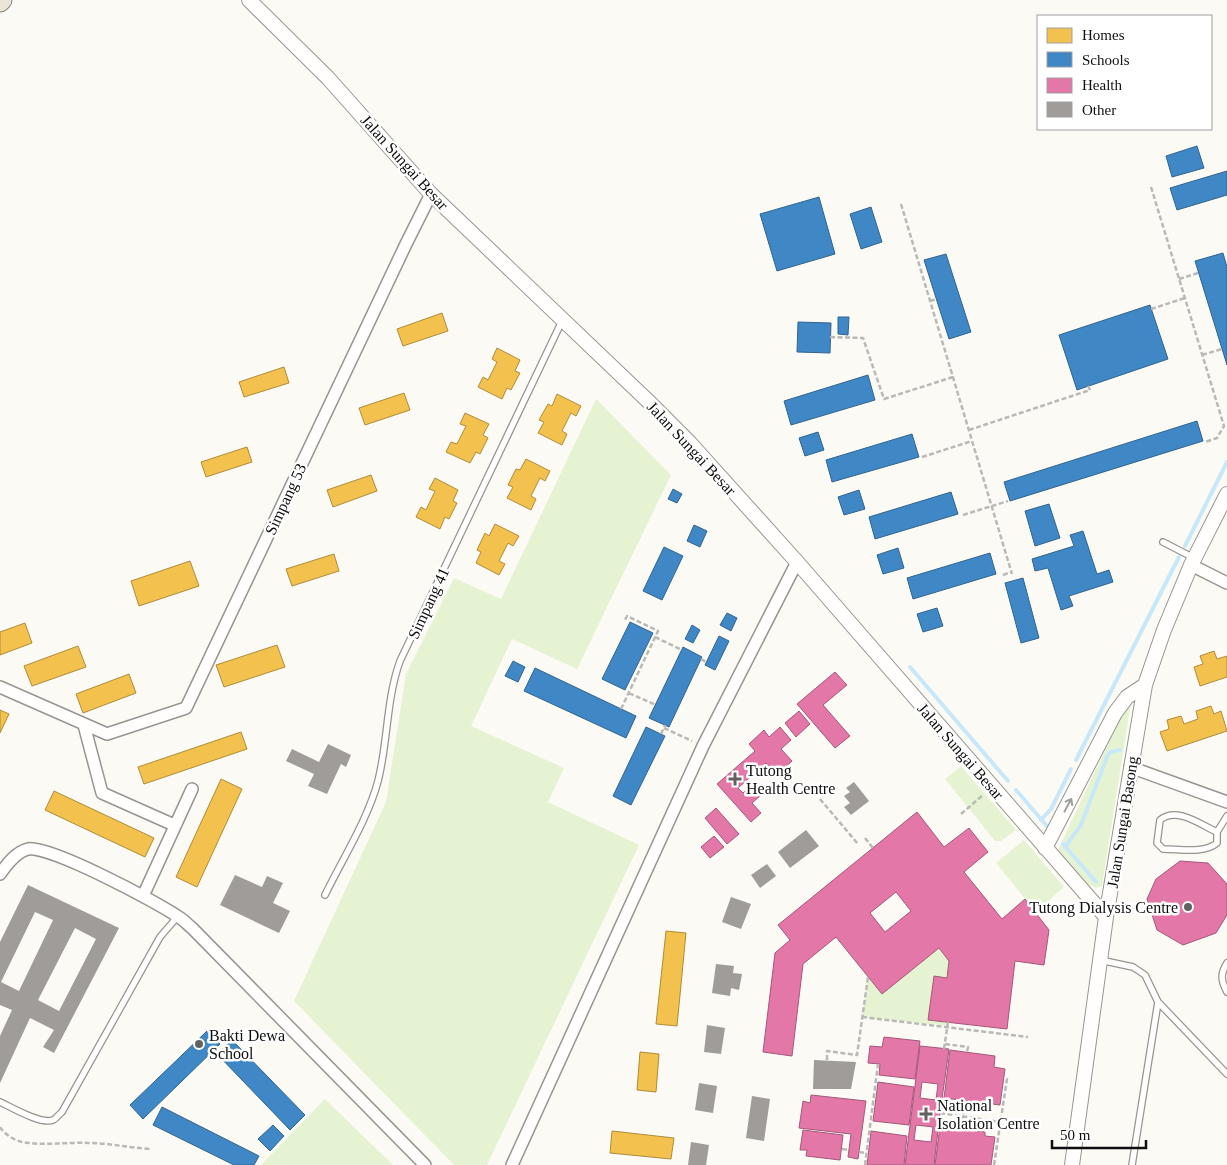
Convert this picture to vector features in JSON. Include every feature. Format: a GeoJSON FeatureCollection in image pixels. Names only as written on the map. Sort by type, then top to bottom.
{"type":"FeatureCollection","features":[{"type":"Feature","properties":{"kind":"street","name":"Jalan Sungai Besar"},"geometry":{"type":"LineString","coordinates":[[252,1],[328,78],[431,194],[690,443],[797,562],[1106,917]]}},
{"type":"Feature","properties":{"kind":"street","name":"Simpang 53"},"geometry":{"type":"LineString","coordinates":[[0,687],[107,734],[186,708],[431,194]]}},
{"type":"Feature","properties":{"kind":"street","name":"Jalan Sungai Basong"},"geometry":{"type":"LineString","coordinates":[[1072,1165],[1106,917],[1145,685],[1164,630],[1192,562],[1227,494]]}},
{"type":"Feature","properties":{"kind":"street"},"geometry":{"type":"LineString","coordinates":[[512,1165],[703,746],[797,562]]}},
{"type":"Feature","properties":{"kind":"street"},"geometry":{"type":"LineString","coordinates":[[1192,562],[1227,583]]}},
{"type":"Feature","properties":{"kind":"street"},"geometry":{"type":"LineString","coordinates":[[1045,848],[1115,713],[1127,697],[1145,685]]}},
{"type":"Feature","properties":{"kind":"street"},"geometry":{"type":"LineString","coordinates":[[84,725],[102,793],[174,825]]}},
{"type":"Feature","properties":{"kind":"street"},"geometry":{"type":"LineString","coordinates":[[1130,767],[1227,802]]}},
{"type":"Feature","properties":{"kind":"street"},"geometry":{"type":"LineString","coordinates":[[143,896],[192,789]]}},
{"type":"Feature","properties":{"kind":"street"},"geometry":{"type":"LineString","coordinates":[[0,874],[19,852],[29,849],[41,850],[69,860],[143,896],[178,916],[425,1165]]}},
{"type":"Feature","properties":{"kind":"lane","name":"Simpang 41"},"geometry":{"type":"LineString","coordinates":[[325,895],[372,801],[378,780],[393,680],[400,661],[563,320]]}},
{"type":"Feature","properties":{"kind":"lane"},"geometry":{"type":"LineString","coordinates":[[1162,542],[1192,562]]}},
{"type":"Feature","properties":{"kind":"lane"},"geometry":{"type":"LineString","coordinates":[[1217,832],[1188,817],[1170,814],[1160,820],[1157,843],[1163,849],[1205,850],[1218,843],[1217,832],[1227,816]]}},
{"type":"Feature","properties":{"kind":"lane"},"geometry":{"type":"LineString","coordinates":[[0,1102],[45,1121],[54,1120],[62,1112],[160,937],[178,916]]}},
{"type":"Feature","properties":{"kind":"lane"},"geometry":{"type":"LineString","coordinates":[[1100,960],[1133,967],[1145,975],[1158,1002],[1227,1074]]}},
{"type":"Feature","properties":{"kind":"lane"},"geometry":{"type":"LineString","coordinates":[[1227,963],[1221,975],[1222,983],[1227,992]]}},
{"type":"Feature","properties":{"kind":"lane"},"geometry":{"type":"LineString","coordinates":[[1132,1165],[1158,1002]]}},
{"type":"Feature","properties":{"kind":"path"},"geometry":{"type":"LineString","coordinates":[[1151,187],[1224,426],[1218,438],[1205,442]]}},
{"type":"Feature","properties":{"kind":"path"},"geometry":{"type":"LineString","coordinates":[[902,204],[1011,573],[1003,574]]}},
{"type":"Feature","properties":{"kind":"path"},"geometry":{"type":"LineString","coordinates":[[1179,279],[1198,273]]}},
{"type":"Feature","properties":{"kind":"path"},"geometry":{"type":"LineString","coordinates":[[1151,309],[1185,298]]}},
{"type":"Feature","properties":{"kind":"path"},"geometry":{"type":"LineString","coordinates":[[930,301],[937,299]]}},
{"type":"Feature","properties":{"kind":"path"},"geometry":{"type":"LineString","coordinates":[[830,337],[863,338],[884,399],[953,377]]}},
{"type":"Feature","properties":{"kind":"path"},"geometry":{"type":"LineString","coordinates":[[1202,355],[1222,349]]}},
{"type":"Feature","properties":{"kind":"path"},"geometry":{"type":"LineString","coordinates":[[969,430],[1090,390],[1088,386]]}},
{"type":"Feature","properties":{"kind":"path"},"geometry":{"type":"LineString","coordinates":[[922,457],[972,441]]}},
{"type":"Feature","properties":{"kind":"path"},"geometry":{"type":"LineString","coordinates":[[963,515],[1008,501]]}},
{"type":"Feature","properties":{"kind":"path"},"geometry":{"type":"LineString","coordinates":[[621,709],[658,631],[627,616],[624,622]]}},
{"type":"Feature","properties":{"kind":"path"},"geometry":{"type":"LineString","coordinates":[[655,637],[682,650]]}},
{"type":"Feature","properties":{"kind":"path"},"geometry":{"type":"LineString","coordinates":[[701,659],[706,662]]}},
{"type":"Feature","properties":{"kind":"path"},"geometry":{"type":"LineString","coordinates":[[629,693],[656,705]]}},
{"type":"Feature","properties":{"kind":"path"},"geometry":{"type":"LineString","coordinates":[[661,734],[665,727],[703,746]]}},
{"type":"Feature","properties":{"kind":"path"},"geometry":{"type":"LineString","coordinates":[[961,814],[992,788]]}},
{"type":"Feature","properties":{"kind":"path"},"geometry":{"type":"LineString","coordinates":[[820,799],[858,844]]}},
{"type":"Feature","properties":{"kind":"path"},"geometry":{"type":"LineString","coordinates":[[865,838],[873,848]]}},
{"type":"Feature","properties":{"kind":"path"},"geometry":{"type":"LineString","coordinates":[[827,1060],[827,1051],[857,1056],[868,977]]}},
{"type":"Feature","properties":{"kind":"path"},"geometry":{"type":"LineString","coordinates":[[862,1017],[1028,1037]]}},
{"type":"Feature","properties":{"kind":"path"},"geometry":{"type":"LineString","coordinates":[[944,1049],[948,1022]]}},
{"type":"Feature","properties":{"kind":"path"},"geometry":{"type":"LineString","coordinates":[[945,1044],[968,1047],[967,1052]]}},
{"type":"Feature","properties":{"kind":"path"},"geometry":{"type":"LineString","coordinates":[[865,1165],[878,1064]]}},
{"type":"Feature","properties":{"kind":"path"},"geometry":{"type":"LineString","coordinates":[[994,1165],[1007,1079],[1004,1078]]}},
{"type":"Feature","properties":{"kind":"path"},"geometry":{"type":"LineString","coordinates":[[961,1129],[965,1100]]}},
{"type":"Feature","properties":{"kind":"path"},"geometry":{"type":"LineString","coordinates":[[940,1113],[1000,1122]]}},
{"type":"Feature","properties":{"kind":"path"},"geometry":{"type":"LineString","coordinates":[[0,1127],[3,1132],[20,1141],[39,1144],[90,1143],[130,1148],[151,1148]]}},
{"type":"Feature","properties":{"kind":"path"},"geometry":{"type":"LineString","coordinates":[[842,1149],[848,1150]]}},
{"type":"Feature","properties":{"kind":"path"},"geometry":{"type":"LineString","coordinates":[[859,1152],[866,1153]]}},
{"type":"Feature","properties":{"kind":"green space"},"geometry":{"type":"Polygon","coordinates":[[[596,399],[671,475],[577,669],[512,639],[471,726],[564,768],[548,802],[639,845],[487,1165],[454,1165],[294,1001],[386,802],[406,674],[454,578],[501,599],[596,399]]]}},
{"type":"Feature","properties":{"kind":"green space"},"geometry":{"type":"Polygon","coordinates":[[[1131,702],[1102,886],[1096,888],[1084,882],[1058,850],[1125,707],[1131,702]]]}},
{"type":"Feature","properties":{"kind":"green space"},"geometry":{"type":"Polygon","coordinates":[[[961,766],[1016,830],[1001,841],[995,841],[945,779],[961,766]]]}},
{"type":"Feature","properties":{"kind":"green space"},"geometry":{"type":"Polygon","coordinates":[[[1024,840],[1064,887],[1036,912],[996,863],[1024,840]]]}},
{"type":"Feature","properties":{"kind":"green space"},"geometry":{"type":"Polygon","coordinates":[[[939,948],[949,961],[947,978],[934,976],[948,1026],[862,1017],[868,977],[882,993],[939,948]]]}},
{"type":"Feature","properties":{"kind":"green space"},"geometry":{"type":"Polygon","coordinates":[[[325,1099],[393,1165],[261,1165],[325,1099]]]}},
{"type":"Feature","properties":{"kind":"building: Homes"},"geometry":{"type":"Polygon","coordinates":[[[442,313],[448,331],[403,346],[397,329],[442,313]]]}},
{"type":"Feature","properties":{"kind":"building: Homes"},"geometry":{"type":"Polygon","coordinates":[[[497,348],[520,360],[515,371],[520,373],[511,390],[507,388],[502,399],[478,387],[483,377],[488,380],[497,362],[492,359],[497,348]]]}},
{"type":"Feature","properties":{"kind":"building: Homes"},"geometry":{"type":"Polygon","coordinates":[[[284,367],[289,383],[244,397],[239,382],[284,367]]]}},
{"type":"Feature","properties":{"kind":"building: Homes"},"geometry":{"type":"Polygon","coordinates":[[[404,393],[410,410],[365,425],[359,408],[404,393]]]}},
{"type":"Feature","properties":{"kind":"building: Homes"},"geometry":{"type":"Polygon","coordinates":[[[557,394],[581,406],[576,416],[571,413],[562,431],[567,434],[562,445],[538,433],[544,422],[539,420],[548,404],[552,406],[557,394]]]}},
{"type":"Feature","properties":{"kind":"building: Homes"},"geometry":{"type":"Polygon","coordinates":[[[465,413],[489,424],[483,435],[488,438],[480,454],[476,452],[470,463],[446,452],[451,442],[457,444],[466,426],[460,424],[465,413]]]}},
{"type":"Feature","properties":{"kind":"building: Homes"},"geometry":{"type":"Polygon","coordinates":[[[247,447],[252,462],[206,477],[201,462],[247,447]]]}},
{"type":"Feature","properties":{"kind":"building: Homes"},"geometry":{"type":"Polygon","coordinates":[[[526,459],[550,471],[545,481],[540,478],[531,496],[536,499],[531,510],[507,498],[513,487],[508,485],[516,469],[520,470],[526,459]]]}},
{"type":"Feature","properties":{"kind":"building: Homes"},"geometry":{"type":"Polygon","coordinates":[[[371,475],[377,491],[333,507],[327,490],[371,475]]]}},
{"type":"Feature","properties":{"kind":"building: Homes"},"geometry":{"type":"Polygon","coordinates":[[[435,478],[458,490],[453,501],[457,503],[449,519],[445,517],[440,529],[416,517],[421,507],[426,510],[435,491],[429,489],[435,478]]]}},
{"type":"Feature","properties":{"kind":"building: Homes"},"geometry":{"type":"Polygon","coordinates":[[[495,524],[519,536],[513,546],[508,543],[499,561],[505,564],[499,575],[476,563],[481,552],[477,550],[485,533],[489,536],[495,524]]]}},
{"type":"Feature","properties":{"kind":"building: Homes"},"geometry":{"type":"Polygon","coordinates":[[[334,554],[339,571],[292,586],[286,569],[334,554]]]}},
{"type":"Feature","properties":{"kind":"building: Homes"},"geometry":{"type":"Polygon","coordinates":[[[190,561],[199,586],[139,606],[131,581],[190,561]]]}},
{"type":"Feature","properties":{"kind":"building: Homes"},"geometry":{"type":"Polygon","coordinates":[[[25,623],[32,643],[0,655],[0,632],[25,623]]]}},
{"type":"Feature","properties":{"kind":"building: Homes"},"geometry":{"type":"Polygon","coordinates":[[[277,645],[285,667],[224,687],[216,665],[277,645]]]}},
{"type":"Feature","properties":{"kind":"building: Homes"},"geometry":{"type":"Polygon","coordinates":[[[78,646],[86,667],[32,686],[24,666],[78,646]]]}},
{"type":"Feature","properties":{"kind":"building: Homes"},"geometry":{"type":"Polygon","coordinates":[[[1214,651],[1217,659],[1227,656],[1227,677],[1200,686],[1194,667],[1203,664],[1200,656],[1214,651]]]}},
{"type":"Feature","properties":{"kind":"building: Homes"},"geometry":{"type":"Polygon","coordinates":[[[129,674],[136,693],[83,713],[76,694],[129,674]]]}},
{"type":"Feature","properties":{"kind":"building: Homes"},"geometry":{"type":"Polygon","coordinates":[[[1211,706],[1214,714],[1221,711],[1227,731],[1167,751],[1160,732],[1169,729],[1167,720],[1181,716],[1184,724],[1198,719],[1196,711],[1211,706]]]}},
{"type":"Feature","properties":{"kind":"building: Homes"},"geometry":{"type":"Polygon","coordinates":[[[0,710],[9,714],[0,733],[0,710]]]}},
{"type":"Feature","properties":{"kind":"building: Homes"},"geometry":{"type":"Polygon","coordinates":[[[241,732],[247,749],[144,784],[138,767],[241,732]]]}},
{"type":"Feature","properties":{"kind":"building: Homes"},"geometry":{"type":"Polygon","coordinates":[[[221,779],[242,789],[197,887],[176,877],[221,779]]]}},
{"type":"Feature","properties":{"kind":"building: Homes"},"geometry":{"type":"Polygon","coordinates":[[[54,791],[154,838],[145,857],[45,810],[54,791]]]}},
{"type":"Feature","properties":{"kind":"building: Homes"},"geometry":{"type":"Polygon","coordinates":[[[666,931],[686,933],[677,1026],[656,1024],[666,931]]]}},
{"type":"Feature","properties":{"kind":"building: Homes"},"geometry":{"type":"Polygon","coordinates":[[[640,1052],[659,1054],[656,1092],[637,1090],[640,1052]]]}},
{"type":"Feature","properties":{"kind":"building: Homes"},"geometry":{"type":"Polygon","coordinates":[[[612,1131],[674,1138],[671,1159],[610,1153],[612,1131]]]}},
{"type":"Feature","properties":{"kind":"building: Schools"},"geometry":{"type":"Polygon","coordinates":[[[1197,146],[1204,168],[1172,177],[1166,156],[1197,146]]]}},
{"type":"Feature","properties":{"kind":"building: Schools"},"geometry":{"type":"Polygon","coordinates":[[[1227,171],[1227,195],[1177,210],[1170,188],[1227,171]]]}},
{"type":"Feature","properties":{"kind":"building: Schools"},"geometry":{"type":"Polygon","coordinates":[[[819,197],[835,254],[777,271],[760,214],[819,197]]]}},
{"type":"Feature","properties":{"kind":"building: Schools"},"geometry":{"type":"Polygon","coordinates":[[[871,207],[882,242],[861,249],[850,214],[871,207]]]}},
{"type":"Feature","properties":{"kind":"building: Schools"},"geometry":{"type":"Polygon","coordinates":[[[1223,253],[1227,267],[1227,365],[1195,261],[1223,253]]]}},
{"type":"Feature","properties":{"kind":"building: Schools"},"geometry":{"type":"Polygon","coordinates":[[[946,254],[971,332],[949,339],[924,260],[946,254]]]}},
{"type":"Feature","properties":{"kind":"building: Schools"},"geometry":{"type":"Polygon","coordinates":[[[1150,305],[1168,359],[1077,390],[1059,335],[1150,305]]]}},
{"type":"Feature","properties":{"kind":"building: Schools"},"geometry":{"type":"Polygon","coordinates":[[[838,317],[849,317],[848,335],[838,334],[838,317]]]}},
{"type":"Feature","properties":{"kind":"building: Schools"},"geometry":{"type":"Polygon","coordinates":[[[798,322],[831,323],[830,353],[797,352],[798,322]]]}},
{"type":"Feature","properties":{"kind":"building: Schools"},"geometry":{"type":"Polygon","coordinates":[[[868,375],[875,400],[791,425],[784,401],[868,375]]]}},
{"type":"Feature","properties":{"kind":"building: Schools"},"geometry":{"type":"Polygon","coordinates":[[[1197,421],[1203,441],[1010,501],[1004,482],[1197,421]]]}},
{"type":"Feature","properties":{"kind":"building: Schools"},"geometry":{"type":"Polygon","coordinates":[[[818,432],[824,450],[805,456],[799,438],[818,432]]]}},
{"type":"Feature","properties":{"kind":"building: Schools"},"geometry":{"type":"Polygon","coordinates":[[[912,434],[919,457],[832,482],[826,460],[912,434]]]}},
{"type":"Feature","properties":{"kind":"building: Schools"},"geometry":{"type":"Polygon","coordinates":[[[673,489],[682,494],[677,503],[668,499],[673,489]]]}},
{"type":"Feature","properties":{"kind":"building: Schools"},"geometry":{"type":"Polygon","coordinates":[[[859,490],[865,509],[844,515],[838,497],[859,490]]]}},
{"type":"Feature","properties":{"kind":"building: Schools"},"geometry":{"type":"Polygon","coordinates":[[[951,492],[958,514],[875,539],[869,517],[951,492]]]}},
{"type":"Feature","properties":{"kind":"building: Schools"},"geometry":{"type":"Polygon","coordinates":[[[1049,504],[1060,538],[1035,546],[1025,511],[1049,504]]]}},
{"type":"Feature","properties":{"kind":"building: Schools"},"geometry":{"type":"Polygon","coordinates":[[[694,525],[707,531],[700,547],[687,541],[694,525]]]}},
{"type":"Feature","properties":{"kind":"building: Schools"},"geometry":{"type":"Polygon","coordinates":[[[1083,531],[1097,574],[1109,570],[1113,582],[1069,596],[1073,606],[1061,610],[1048,568],[1035,571],[1032,559],[1074,546],[1070,535],[1083,531]]]}},
{"type":"Feature","properties":{"kind":"building: Schools"},"geometry":{"type":"Polygon","coordinates":[[[664,547],[683,556],[662,600],[643,591],[664,547]]]}},
{"type":"Feature","properties":{"kind":"building: Schools"},"geometry":{"type":"Polygon","coordinates":[[[898,548],[904,568],[883,574],[877,555],[898,548]]]}},
{"type":"Feature","properties":{"kind":"building: Schools"},"geometry":{"type":"Polygon","coordinates":[[[990,553],[996,574],[913,599],[907,578],[990,553]]]}},
{"type":"Feature","properties":{"kind":"building: Schools"},"geometry":{"type":"Polygon","coordinates":[[[1023,578],[1039,638],[1021,643],[1005,583],[1023,578]]]}},
{"type":"Feature","properties":{"kind":"building: Schools"},"geometry":{"type":"Polygon","coordinates":[[[937,608],[943,626],[923,632],[917,614],[937,608]]]}},
{"type":"Feature","properties":{"kind":"building: Schools"},"geometry":{"type":"Polygon","coordinates":[[[727,613],[737,618],[731,631],[720,625],[727,613]]]}},
{"type":"Feature","properties":{"kind":"building: Schools"},"geometry":{"type":"Polygon","coordinates":[[[630,622],[653,633],[625,690],[602,679],[630,622]]]}},
{"type":"Feature","properties":{"kind":"building: Schools"},"geometry":{"type":"Polygon","coordinates":[[[692,625],[700,630],[693,643],[685,639],[692,625]]]}},
{"type":"Feature","properties":{"kind":"building: Schools"},"geometry":{"type":"Polygon","coordinates":[[[719,636],[729,641],[715,670],[705,665],[719,636]]]}},
{"type":"Feature","properties":{"kind":"building: Schools"},"geometry":{"type":"Polygon","coordinates":[[[683,647],[702,657],[669,727],[649,718],[683,647]]]}},
{"type":"Feature","properties":{"kind":"building: Schools"},"geometry":{"type":"Polygon","coordinates":[[[513,661],[525,667],[518,682],[505,676],[513,661]]]}},
{"type":"Feature","properties":{"kind":"building: Schools"},"geometry":{"type":"Polygon","coordinates":[[[535,668],[636,716],[626,738],[524,691],[535,668]]]}},
{"type":"Feature","properties":{"kind":"building: Schools"},"geometry":{"type":"Polygon","coordinates":[[[646,727],[665,736],[631,805],[613,796],[646,727]]]}},
{"type":"Feature","properties":{"kind":"building: Schools"},"geometry":{"type":"Polygon","coordinates":[[[207,1031],[220,1044],[143,1119],[130,1105],[207,1031]]]}},
{"type":"Feature","properties":{"kind":"building: Schools"},"geometry":{"type":"Polygon","coordinates":[[[232,1040],[305,1115],[290,1130],[217,1054],[232,1040]]]}},
{"type":"Feature","properties":{"kind":"building: Schools"},"geometry":{"type":"Polygon","coordinates":[[[162,1107],[259,1156],[254,1165],[234,1165],[153,1125],[162,1107]]]}},
{"type":"Feature","properties":{"kind":"building: Schools"},"geometry":{"type":"Polygon","coordinates":[[[273,1125],[284,1136],[270,1151],[258,1139],[273,1125]]]}},
{"type":"Feature","properties":{"kind":"building: Health"},"geometry":{"type":"Polygon","coordinates":[[[835,672],[847,685],[823,705],[850,736],[835,748],[797,704],[835,672]]]}},
{"type":"Feature","properties":{"kind":"building: Health"},"geometry":{"type":"Polygon","coordinates":[[[799,711],[810,724],[796,737],[785,723],[799,711]]]}},
{"type":"Feature","properties":{"kind":"building: Health","name":"Tutong Health Centre"},"geometry":{"type":"Polygon","coordinates":[[[780,727],[791,740],[781,749],[792,761],[777,774],[766,763],[738,788],[743,793],[751,786],[760,796],[752,803],[761,813],[751,822],[717,784],[755,751],[749,744],[764,730],[769,737],[780,727]]]}},
{"type":"Feature","properties":{"kind":"building: Health"},"geometry":{"type":"Polygon","coordinates":[[[716,808],[739,834],[727,844],[705,818],[716,808]]]}},
{"type":"Feature","properties":{"kind":"building: Health"},"geometry":{"type":"Polygon","coordinates":[[[917,812],[944,847],[969,828],[988,852],[964,872],[1002,919],[1025,899],[1049,930],[1044,965],[1015,961],[1007,1029],[928,1020],[934,976],[947,978],[949,961],[939,948],[882,994],[836,937],[803,964],[792,1056],[763,1052],[775,953],[790,940],[778,925],[917,812]],[[896,892],[870,913],[885,932],[911,911],[896,892]]]}},
{"type":"Feature","properties":{"kind":"building: Health"},"geometry":{"type":"Polygon","coordinates":[[[714,836],[724,847],[710,858],[701,847],[714,836]]]}},
{"type":"Feature","properties":{"kind":"building: Health","name":"Tutong Dialysis Centre"},"geometry":{"type":"Polygon","coordinates":[[[1180,861],[1208,863],[1227,884],[1227,915],[1216,933],[1183,945],[1157,930],[1147,899],[1156,879],[1180,861]]]}},
{"type":"Feature","properties":{"kind":"building: Health"},"geometry":{"type":"Polygon","coordinates":[[[884,1037],[920,1041],[915,1079],[879,1075],[880,1064],[868,1063],[870,1046],[882,1047],[884,1037]]]}},
{"type":"Feature","properties":{"kind":"building: Health"},"geometry":{"type":"Polygon","coordinates":[[[920,1046],[949,1049],[934,1165],[905,1165],[920,1046]],[[922,1082],[920,1098],[936,1100],[938,1084],[922,1082]],[[916,1125],[914,1140],[931,1142],[933,1127],[916,1125]]]}},
{"type":"Feature","properties":{"kind":"building: Health"},"geometry":{"type":"Polygon","coordinates":[[[950,1050],[995,1056],[994,1067],[1005,1069],[1000,1105],[944,1098],[950,1050]]]}},
{"type":"Feature","properties":{"kind":"building: Health"},"geometry":{"type":"Polygon","coordinates":[[[878,1082],[914,1087],[909,1125],[873,1121],[878,1082]]]}},
{"type":"Feature","properties":{"kind":"building: Health"},"geometry":{"type":"Polygon","coordinates":[[[811,1095],[866,1101],[858,1159],[848,1157],[851,1134],[799,1128],[803,1101],[810,1103],[811,1095]]]}},
{"type":"Feature","properties":{"kind":"building: Health"},"geometry":{"type":"Polygon","coordinates":[[[940,1126],[985,1132],[985,1136],[995,1137],[991,1165],[935,1165],[940,1126]]]}},
{"type":"Feature","properties":{"kind":"building: Health"},"geometry":{"type":"Polygon","coordinates":[[[803,1130],[843,1135],[840,1160],[806,1156],[807,1150],[800,1150],[803,1130]]]}},
{"type":"Feature","properties":{"kind":"building: Health"},"geometry":{"type":"Polygon","coordinates":[[[871,1131],[907,1136],[904,1165],[867,1165],[871,1131]]]}},
{"type":"Feature","properties":{"kind":"building: Other"},"geometry":{"type":"Polygon","coordinates":[[[328,744],[351,755],[346,767],[341,764],[327,794],[308,786],[314,774],[286,761],[292,749],[319,762],[328,744]]]}},
{"type":"Feature","properties":{"kind":"building: Other"},"geometry":{"type":"Polygon","coordinates":[[[854,782],[869,801],[851,815],[844,807],[850,803],[844,796],[850,792],[846,788],[854,782]]]}},
{"type":"Feature","properties":{"kind":"building: Other"},"geometry":{"type":"Polygon","coordinates":[[[806,830],[819,846],[790,868],[778,852],[806,830]]]}},
{"type":"Feature","properties":{"kind":"building: Other"},"geometry":{"type":"Polygon","coordinates":[[[767,864],[776,876],[760,888],[751,875],[767,864]]]}},
{"type":"Feature","properties":{"kind":"building: Other"},"geometry":{"type":"Polygon","coordinates":[[[235,875],[262,887],[267,876],[283,883],[273,903],[290,911],[279,933],[220,905],[235,875]]]}},
{"type":"Feature","properties":{"kind":"building: Other"},"geometry":{"type":"Polygon","coordinates":[[[28,885],[119,928],[54,1053],[43,1047],[54,1030],[30,1018],[0,1083],[0,1036],[12,1010],[0,1005],[0,942],[28,885]],[[35,912],[1,982],[19,991],[53,920],[35,912]],[[75,928],[38,1000],[59,1011],[96,939],[75,928]]]}},
{"type":"Feature","properties":{"kind":"building: Other"},"geometry":{"type":"Polygon","coordinates":[[[731,897],[751,904],[741,929],[722,922],[731,897]]]}},
{"type":"Feature","properties":{"kind":"building: Other"},"geometry":{"type":"Polygon","coordinates":[[[716,964],[734,966],[733,973],[742,974],[739,990],[731,988],[730,996],[712,993],[716,964]]]}},
{"type":"Feature","properties":{"kind":"building: Other"},"geometry":{"type":"Polygon","coordinates":[[[707,1025],[725,1028],[721,1054],[704,1052],[707,1025]]]}},
{"type":"Feature","properties":{"kind":"building: Other"},"geometry":{"type":"Polygon","coordinates":[[[814,1060],[856,1062],[851,1089],[813,1089],[814,1060]]]}},
{"type":"Feature","properties":{"kind":"building: Other"},"geometry":{"type":"Polygon","coordinates":[[[699,1083],[717,1086],[713,1113],[695,1110],[699,1083]]]}},
{"type":"Feature","properties":{"kind":"building: Other"},"geometry":{"type":"Polygon","coordinates":[[[752,1096],[770,1099],[764,1141],[746,1138],[752,1096]]]}},
{"type":"Feature","properties":{"kind":"building: Other"},"geometry":{"type":"Polygon","coordinates":[[[691,1142],[709,1145],[706,1165],[688,1165],[691,1142]]]}},
{"type":"Feature","properties":{"kind":"waterway"},"geometry":{"type":"LineString","coordinates":[[1185,546],[1227,462]]}},
{"type":"Feature","properties":{"kind":"waterway"},"geometry":{"type":"LineString","coordinates":[[1076,760],[1179,557]]}},
{"type":"Feature","properties":{"kind":"waterway"},"geometry":{"type":"LineString","coordinates":[[910,667],[1008,781]]}},
{"type":"Feature","properties":{"kind":"waterway"},"geometry":{"type":"LineString","coordinates":[[1065,847],[1081,825],[1107,757],[1110,752],[1120,750]]}},
{"type":"Feature","properties":{"kind":"waterway"},"geometry":{"type":"LineString","coordinates":[[1041,820],[1051,809],[1071,769]]}},
{"type":"Feature","properties":{"kind":"waterway"},"geometry":{"type":"LineString","coordinates":[[1016,790],[1047,826]]}},
{"type":"Feature","properties":{"kind":"waterway"},"geometry":{"type":"LineString","coordinates":[[1063,844],[1096,882]]}},
{"type":"Feature","properties":{"kind":"place","name":"Tutong Health Centre"},"geometry":{"type":"Point","coordinates":[735,779]}},
{"type":"Feature","properties":{"kind":"place","name":"Tutong Dialysis Centre"},"geometry":{"type":"Point","coordinates":[1188,907]}},
{"type":"Feature","properties":{"kind":"place","name":"Bakti Dewa School"},"geometry":{"type":"Point","coordinates":[199,1044]}},
{"type":"Feature","properties":{"kind":"place","name":"National Isolation Centre"},"geometry":{"type":"Point","coordinates":[926,1114]}}]}
